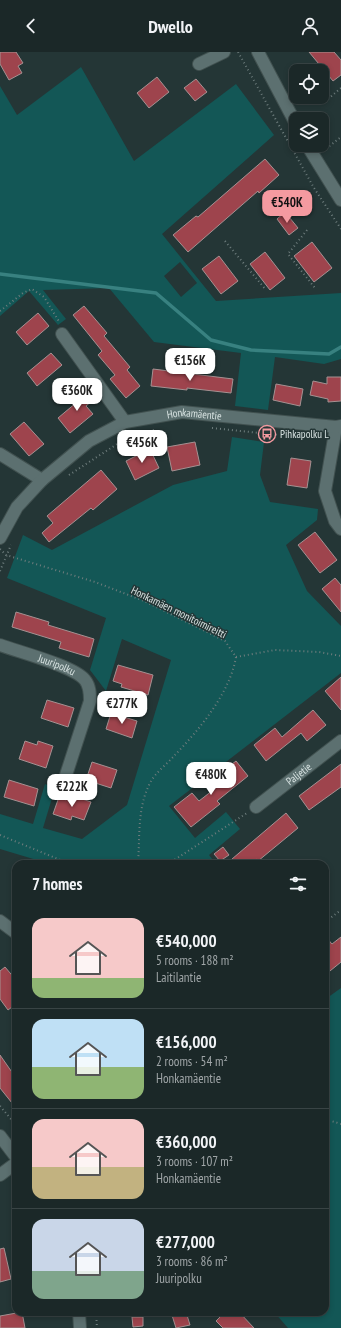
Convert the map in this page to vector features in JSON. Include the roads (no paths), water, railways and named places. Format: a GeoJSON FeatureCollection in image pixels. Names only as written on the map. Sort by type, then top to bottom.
{"type":"FeatureCollection","features":[{"type":"Feature","properties":{"kind":"street"},"geometry":{"type":"LineString","coordinates":[[199,64],[224,52]]}},
{"type":"Feature","properties":{"kind":"street"},"geometry":{"type":"LineString","coordinates":[[258,52],[290,112]]}},
{"type":"Feature","properties":{"kind":"street"},"geometry":{"type":"LineString","coordinates":[[312,152],[341,200]]}},
{"type":"Feature","properties":{"kind":"street"},"geometry":{"type":"LineString","coordinates":[[62,334],[125,422]]}},
{"type":"Feature","properties":{"kind":"street","name":"Honkamäentie"},"geometry":{"type":"LineString","coordinates":[[0,538],[17,507],[42,480],[89,441],[125,422],[182,412],[339,426]]}},
{"type":"Feature","properties":{"kind":"street"},"geometry":{"type":"LineString","coordinates":[[339,426],[325,490],[335,521],[341,529]]}},
{"type":"Feature","properties":{"kind":"street"},"geometry":{"type":"LineString","coordinates":[[0,454],[42,480]]}},
{"type":"Feature","properties":{"kind":"street","name":"Juuripolku"},"geometry":{"type":"LineString","coordinates":[[0,645],[66,668],[85,680],[90,690],[90,701],[66,775]]}},
{"type":"Feature","properties":{"kind":"street","name":"Paljetie"},"geometry":{"type":"LineString","coordinates":[[256,807],[341,741]]}},
{"type":"Feature","properties":{"kind":"street"},"geometry":{"type":"LineString","coordinates":[[0,922],[12,930]]}},
{"type":"Feature","properties":{"kind":"street"},"geometry":{"type":"LineString","coordinates":[[0,1136],[12,1152]]}},
{"type":"Feature","properties":{"kind":"street"},"geometry":{"type":"LineString","coordinates":[[0,1175],[12,1166]]}},
{"type":"Feature","properties":{"kind":"street"},"geometry":{"type":"LineString","coordinates":[[79,1316],[80,1328]]}},
{"type":"Feature","properties":{"kind":"waterway"},"geometry":{"type":"LineString","coordinates":[[0,274],[156,293],[211,340],[251,350],[329,354],[341,347]]}},
{"type":"Feature","properties":{"kind":"place","name":"Pihkapolku L"},"geometry":{"type":"Point","coordinates":[267,434]}}]}
